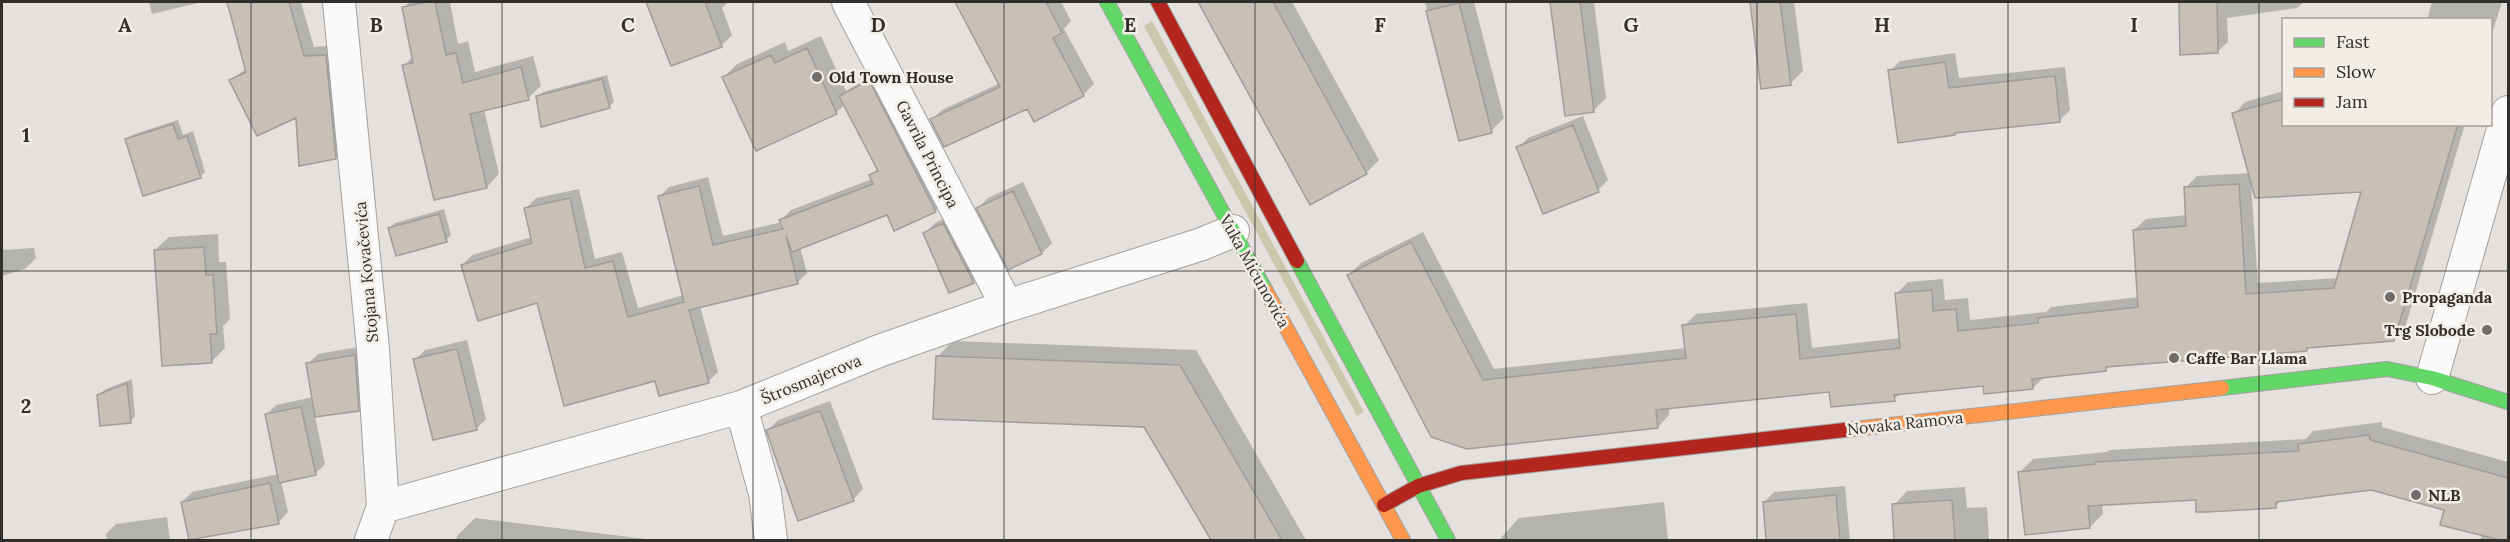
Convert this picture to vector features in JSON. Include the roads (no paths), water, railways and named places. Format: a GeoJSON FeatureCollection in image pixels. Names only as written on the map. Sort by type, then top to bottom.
{"type":"FeatureCollection","features":[{"type":"Feature","properties":{"kind":"main road","name":"Vuka Mićunovića"},"geometry":{"type":"LineString","coordinates":[[1107,2],[1403,540]]}},
{"type":"Feature","properties":{"kind":"main road"},"geometry":{"type":"LineString","coordinates":[[1158,2],[1448,540]]}},
{"type":"Feature","properties":{"kind":"main road","name":"Novaka Ramova"},"geometry":{"type":"LineString","coordinates":[[1384,505],[1418,486],[1461,473],[2375,370],[2387,369],[2432,378]]}},
{"type":"Feature","properties":{"kind":"main road"},"geometry":{"type":"LineString","coordinates":[[2432,378],[2508,402]]}},
{"type":"Feature","properties":{"kind":"street","name":"Stojana Kovačevića"},"geometry":{"type":"LineString","coordinates":[[339,2],[373,350],[383,507],[371,540]]}},
{"type":"Feature","properties":{"kind":"street","name":"Gavrila Principa"},"geometry":{"type":"LineString","coordinates":[[848,2],[1007,306]]}},
{"type":"Feature","properties":{"kind":"street"},"geometry":{"type":"LineString","coordinates":[[2432,378],[2508,112]]}},
{"type":"Feature","properties":{"kind":"street","name":"Štrosmajerova"},"geometry":{"type":"LineString","coordinates":[[383,507],[741,407],[879,351],[1007,306],[1202,244],[1233,231]]}},
{"type":"Feature","properties":{"kind":"street"},"geometry":{"type":"LineString","coordinates":[[741,407],[765,494],[771,540]]}},
{"type":"Feature","properties":{"kind":"place","name":"Old Town House"},"geometry":{"type":"Point","coordinates":[817,77]}},
{"type":"Feature","properties":{"kind":"place","name":"Propaganda"},"geometry":{"type":"Point","coordinates":[2390,297]}},
{"type":"Feature","properties":{"kind":"place","name":"Trg Slobode"},"geometry":{"type":"Point","coordinates":[2487,330]}},
{"type":"Feature","properties":{"kind":"place","name":"Caffe Bar Llama"},"geometry":{"type":"Point","coordinates":[2174,358]}},
{"type":"Feature","properties":{"kind":"place","name":"NLB"},"geometry":{"type":"Point","coordinates":[2416,495]}}]}
